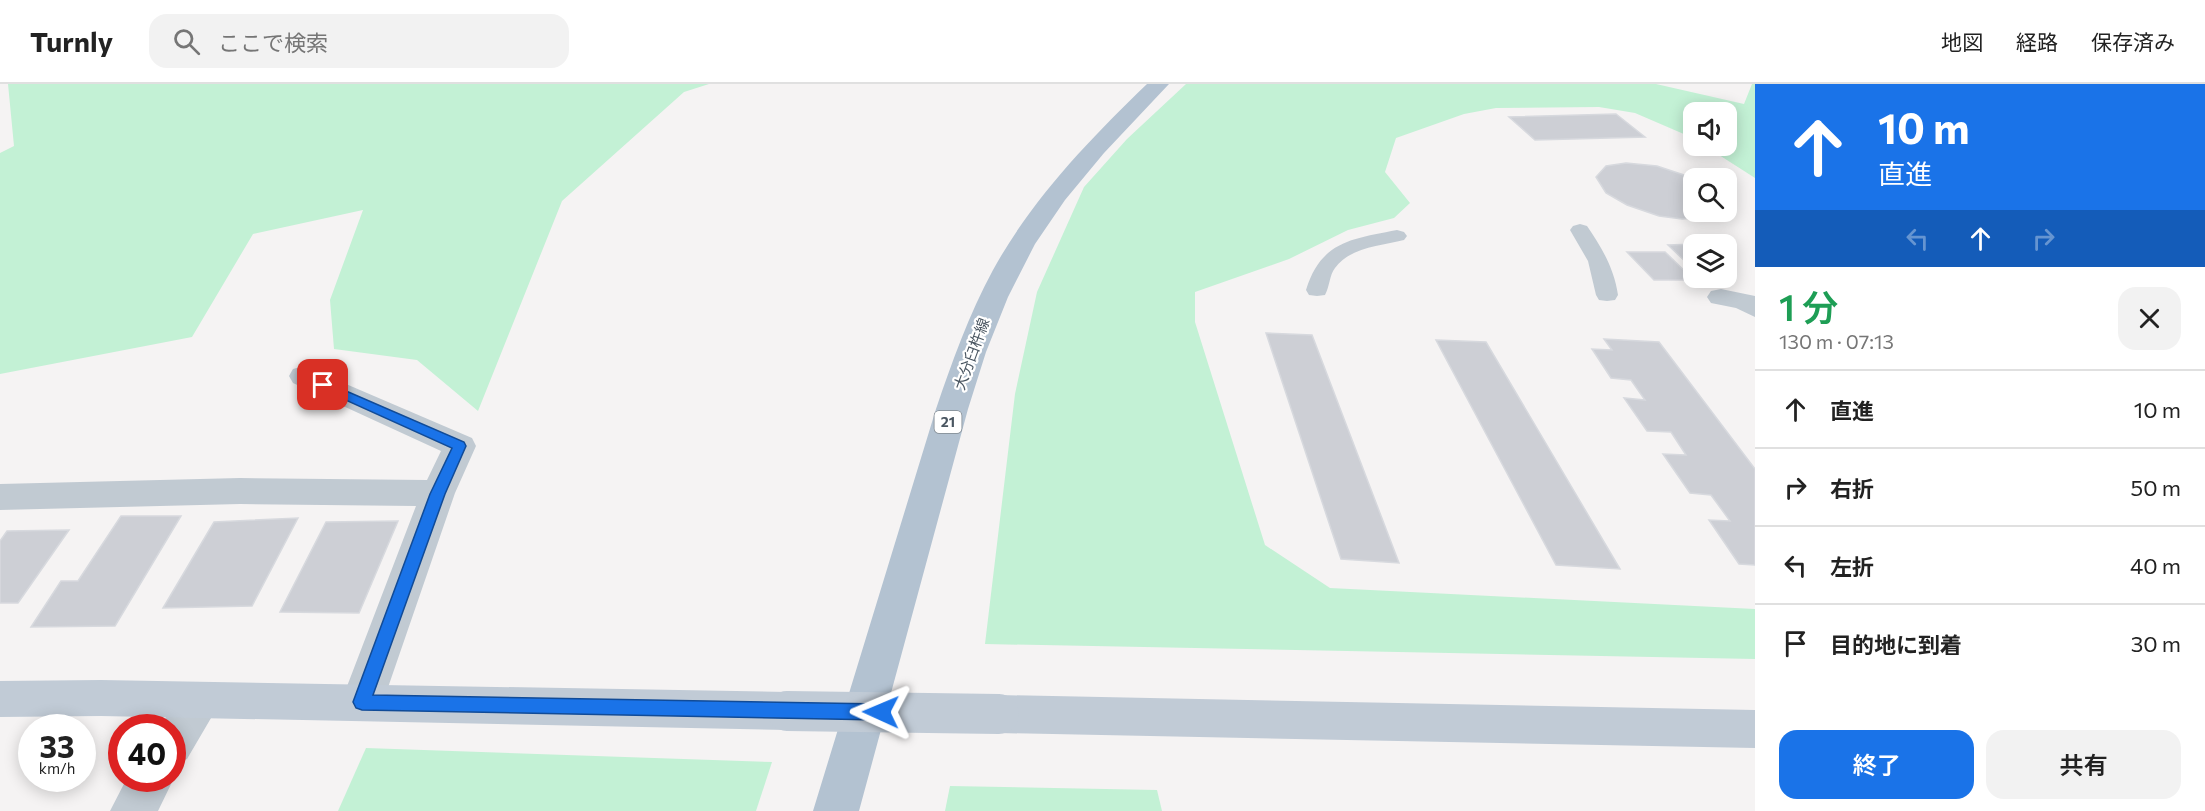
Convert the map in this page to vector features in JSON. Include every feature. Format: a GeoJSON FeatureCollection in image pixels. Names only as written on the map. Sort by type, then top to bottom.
{"type":"FeatureCollection","features":[{"type":"Feature","properties":{"kind":"main road","name":"大分臼杵線"},"geometry":{"type":"LineString","coordinates":[[836,811],[944,435],[964,371],[986,315],[1008,268],[1041,216],[1086,159],[1159,84]]}},
{"type":"Feature","properties":{"kind":"street"},"geometry":{"type":"LineString","coordinates":[[1721,297],[1744,301],[1755,308]]}},
{"type":"Feature","properties":{"kind":"street"},"geometry":{"type":"LineString","coordinates":[[304,376],[460,446],[438,494],[362,702]]}},
{"type":"Feature","properties":{"kind":"street"},"geometry":{"type":"LineString","coordinates":[[0,497],[240,491],[438,494]]}},
{"type":"Feature","properties":{"kind":"street"},"geometry":{"type":"LineString","coordinates":[[0,699],[101,698],[362,702],[1755,729]]}},
{"type":"Feature","properties":{"kind":"street"},"geometry":{"type":"LineString","coordinates":[[186,723],[200,701]]}},
{"type":"Feature","properties":{"kind":"street"},"geometry":{"type":"LineString","coordinates":[[133,811],[144,792]]}},
{"type":"Feature","properties":{"kind":"lane"},"geometry":{"type":"LineString","coordinates":[[1580,230],[1605,275],[1607,295]]}},
{"type":"Feature","properties":{"kind":"lane"},"geometry":{"type":"LineString","coordinates":[[1317,290],[1322,271],[1331,259],[1362,244],[1397,236]]}},
{"type":"Feature","properties":{"kind":"green space"},"geometry":{"type":"Polygon","coordinates":[[[8,84],[709,84],[684,92],[562,201],[478,411],[417,360],[334,349],[330,300],[363,210],[253,234],[192,337],[0,374],[0,153],[14,146],[8,84]]]}},
{"type":"Feature","properties":{"kind":"green space"},"geometry":{"type":"Polygon","coordinates":[[[1186,84],[1656,84],[1735,102],[1683,102],[1683,134],[1635,113],[1599,107],[1496,108],[1464,114],[1396,138],[1385,172],[1410,203],[1394,218],[1348,230],[1289,259],[1195,292],[1195,322],[1265,545],[1330,588],[1755,609],[1755,659],[985,644],[1015,394],[1037,292],[1084,187],[1127,139],[1186,84]]]}},
{"type":"Feature","properties":{"kind":"green space"},"geometry":{"type":"Polygon","coordinates":[[[1752,84],[1755,84],[1755,178],[1721,156],[1737,156],[1737,102],[1744,104],[1752,84]]]}},
{"type":"Feature","properties":{"kind":"green space"},"geometry":{"type":"Polygon","coordinates":[[[366,748],[772,762],[756,811],[338,811],[366,748]]]}},
{"type":"Feature","properties":{"kind":"green space"},"geometry":{"type":"Polygon","coordinates":[[[950,786],[1157,790],[1162,811],[945,811],[950,786]]]}},
{"type":"Feature","properties":{"kind":"building"},"geometry":{"type":"Polygon","coordinates":[[[1616,114],[1645,137],[1535,140],[1509,117],[1616,114]]]}},
{"type":"Feature","properties":{"kind":"building"},"geometry":{"type":"Polygon","coordinates":[[[1626,163],[1657,166],[1683,175],[1683,219],[1659,216],[1627,205],[1606,193],[1596,177],[1606,166],[1626,163]]]}},
{"type":"Feature","properties":{"kind":"building"},"geometry":{"type":"Polygon","coordinates":[[[1683,244],[1683,259],[1668,245],[1683,244]]]}},
{"type":"Feature","properties":{"kind":"building"},"geometry":{"type":"Polygon","coordinates":[[[1627,252],[1665,252],[1683,269],[1683,280],[1654,280],[1627,252]]]}},
{"type":"Feature","properties":{"kind":"building"},"geometry":{"type":"Polygon","coordinates":[[[1266,333],[1312,335],[1399,563],[1341,559],[1266,333]]]}},
{"type":"Feature","properties":{"kind":"building"},"geometry":{"type":"Polygon","coordinates":[[[1604,339],[1659,342],[1755,469],[1755,565],[1739,564],[1709,520],[1730,521],[1711,495],[1690,493],[1663,454],[1686,455],[1671,432],[1647,431],[1624,398],[1645,400],[1631,380],[1611,378],[1592,349],[1612,350],[1604,339]]]}},
{"type":"Feature","properties":{"kind":"building"},"geometry":{"type":"Polygon","coordinates":[[[1436,340],[1486,342],[1620,569],[1556,565],[1436,340]]]}},
{"type":"Feature","properties":{"kind":"building"},"geometry":{"type":"Polygon","coordinates":[[[121,516],[181,516],[115,626],[31,627],[61,581],[78,581],[121,516]]]}},
{"type":"Feature","properties":{"kind":"building"},"geometry":{"type":"Polygon","coordinates":[[[298,518],[252,606],[163,608],[214,522],[298,518]]]}},
{"type":"Feature","properties":{"kind":"building"},"geometry":{"type":"Polygon","coordinates":[[[398,521],[359,613],[280,612],[326,522],[398,521]]]}},
{"type":"Feature","properties":{"kind":"building"},"geometry":{"type":"Polygon","coordinates":[[[69,530],[18,603],[0,603],[0,541],[7,531],[69,530]]]}},
{"type":"Feature","properties":{"kind":"route"},"geometry":{"type":"LineString","coordinates":[[323,385],[460,446],[438,494],[362,702],[881,712]]}}]}
